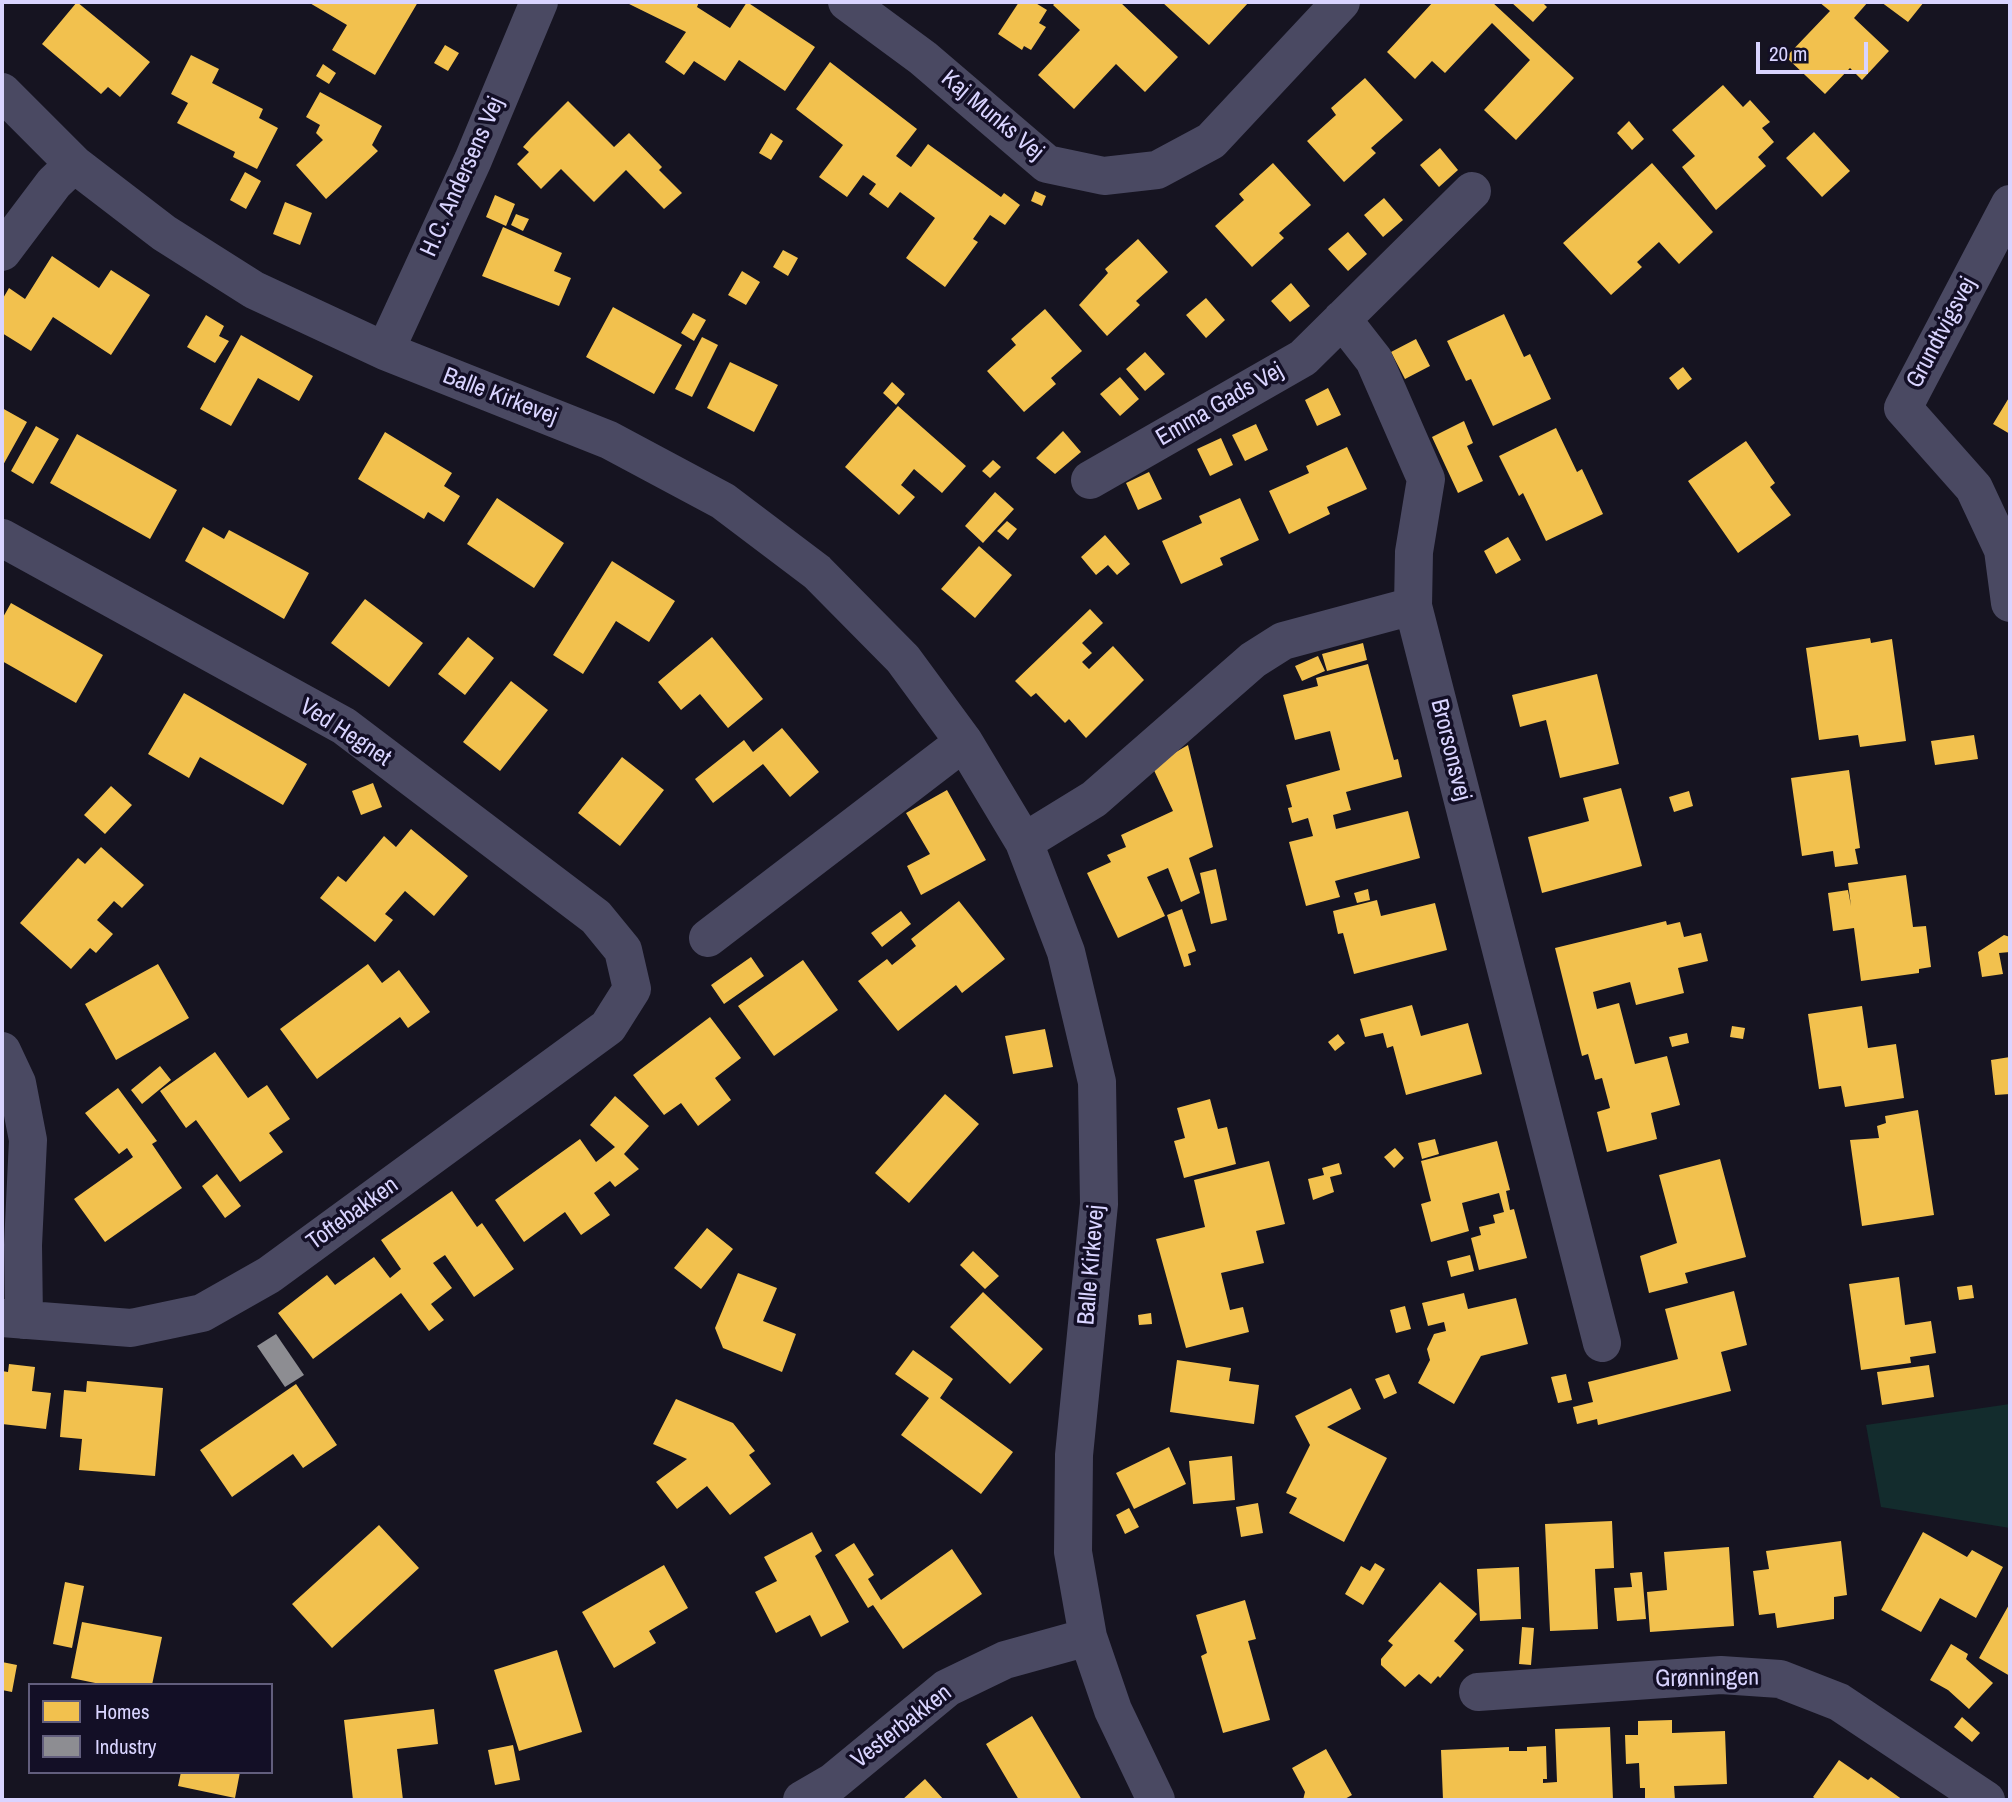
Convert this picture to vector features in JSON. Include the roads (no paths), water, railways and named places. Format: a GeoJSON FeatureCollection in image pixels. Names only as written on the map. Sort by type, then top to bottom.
{"type":"FeatureCollection","features":[{"type":"Feature","properties":{"kind":"street","name":"H.C. Andersens Vej"},"geometry":{"type":"LineString","coordinates":[[385,351],[540,2]]}},
{"type":"Feature","properties":{"kind":"street","name":"Kaj Munks Vej"},"geometry":{"type":"LineString","coordinates":[[847,2],[923,58],[1047,164],[1104,176],[1157,170],[1211,141],[1341,2]]}},
{"type":"Feature","properties":{"kind":"street","name":"Balle Kirkevej"},"geometry":{"type":"LineString","coordinates":[[2,92],[74,164],[164,233],[254,290],[385,351],[609,440],[723,501],[817,572],[903,659],[964,742],[1024,842],[1066,951],[1097,1082],[1099,1205],[1074,1455],[1073,1552],[1088,1637],[1113,1710],[1156,1800]]}},
{"type":"Feature","properties":{"kind":"street"},"geometry":{"type":"LineString","coordinates":[[2,252],[54,183],[74,164]]}},
{"type":"Feature","properties":{"kind":"street","name":"Emma Gads Vej"},"geometry":{"type":"LineString","coordinates":[[1090,480],[1303,358],[1472,191]]}},
{"type":"Feature","properties":{"kind":"street","name":"Grundtvigsvej"},"geometry":{"type":"LineString","coordinates":[[2010,204],[1903,408],[1974,488],[2003,550],[2010,603]]}},
{"type":"Feature","properties":{"kind":"street"},"geometry":{"type":"LineString","coordinates":[[1024,842],[1094,799],[1253,660],[1283,641],[1413,606],[1414,552],[1426,480],[1374,360],[1342,319]]}},
{"type":"Feature","properties":{"kind":"street","name":"Ved Hegnet"},"geometry":{"type":"LineString","coordinates":[[2,538],[344,726],[596,917],[623,950],[632,989]]}},
{"type":"Feature","properties":{"kind":"street","name":"Brorsonsvej"},"geometry":{"type":"LineString","coordinates":[[1413,606],[1602,1343]]}},
{"type":"Feature","properties":{"kind":"street"},"geometry":{"type":"LineString","coordinates":[[708,938],[964,742]]}},
{"type":"Feature","properties":{"kind":"street","name":"Toftebakken"},"geometry":{"type":"LineString","coordinates":[[2,1051],[17,1083],[28,1140],[22,1259],[13,1319],[131,1328],[202,1313],[269,1275],[607,1027],[632,989]]}},
{"type":"Feature","properties":{"kind":"street","name":"Vesterbakken"},"geometry":{"type":"LineString","coordinates":[[802,1800],[833,1782],[947,1688],[1005,1660],[1088,1637]]}},
{"type":"Feature","properties":{"kind":"street","name":"Grønningen"},"geometry":{"type":"LineString","coordinates":[[1478,1692],[1721,1675],[1780,1679],[1839,1702],[1986,1800]]}}]}
